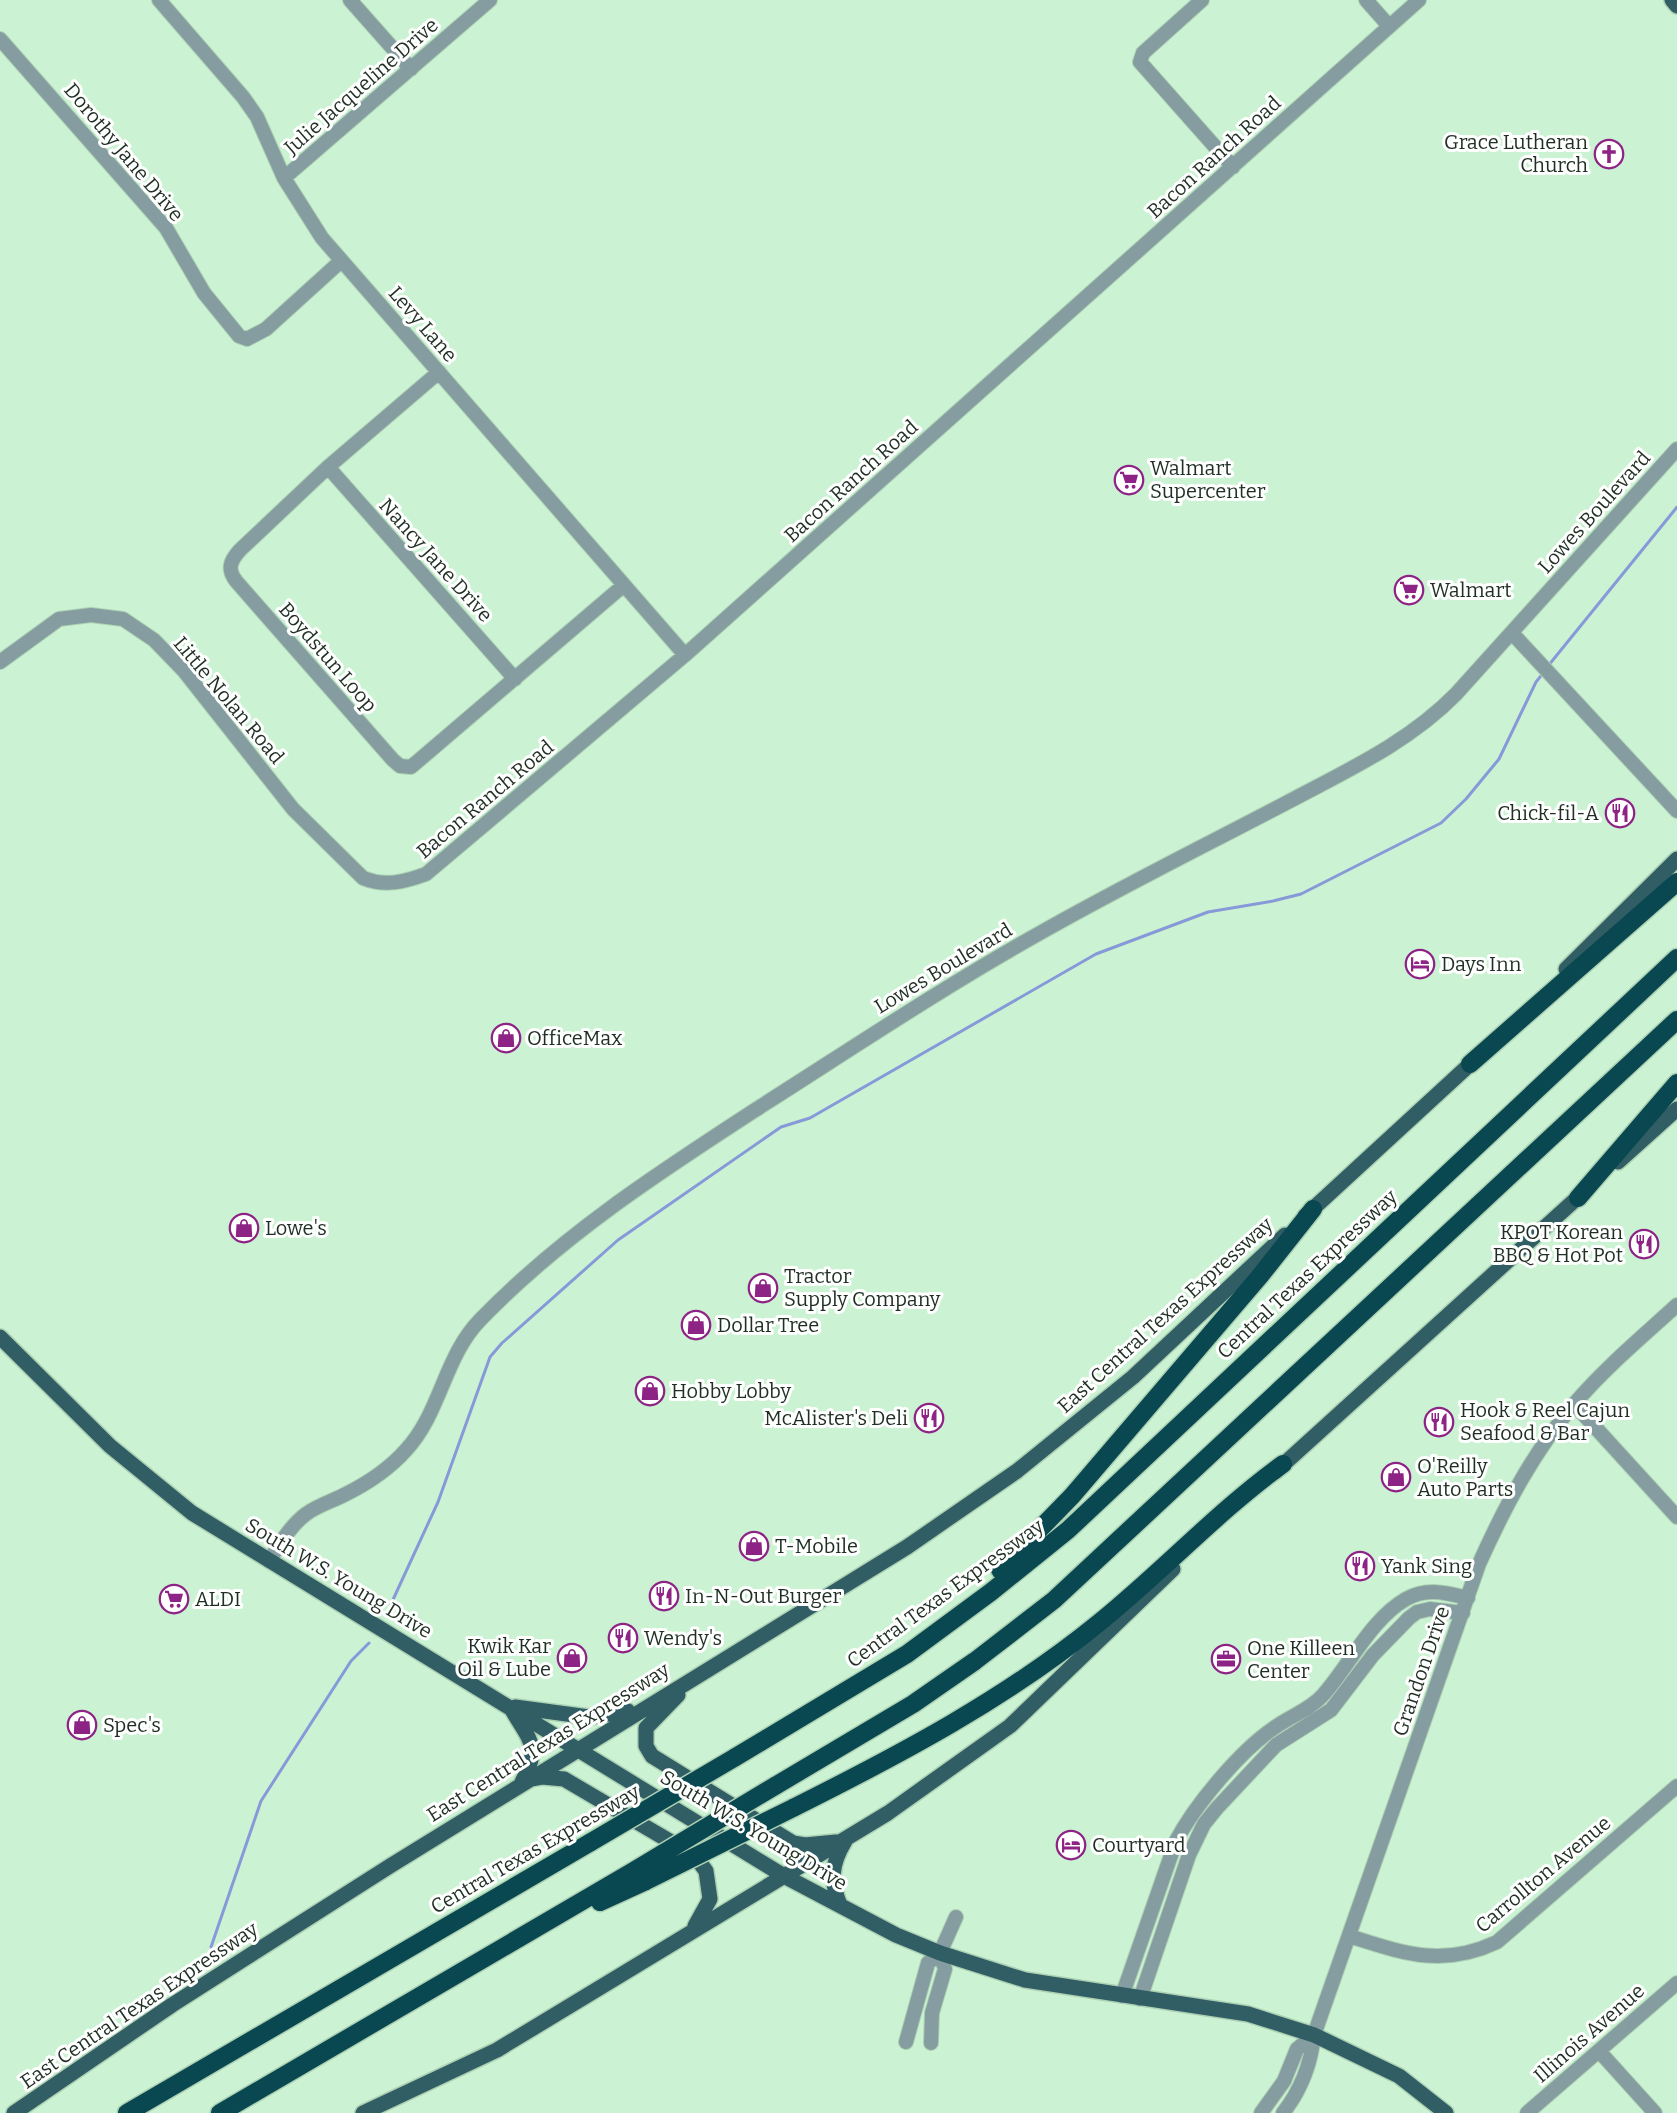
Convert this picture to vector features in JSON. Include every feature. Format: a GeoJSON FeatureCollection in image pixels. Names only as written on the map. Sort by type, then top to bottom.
{"type":"FeatureCollection","features":[{"type":"Feature","properties":{"kind":"highway"},"geometry":{"type":"LineString","coordinates":[[1470,1064],[1677,882]]}},
{"type":"Feature","properties":{"kind":"highway","name":"Central Texas Expressway"},"geometry":{"type":"LineString","coordinates":[[127,2113],[734,1758],[907,1654],[991,1592],[1068,1530],[1677,958]]}},
{"type":"Feature","properties":{"kind":"highway"},"geometry":{"type":"LineString","coordinates":[[641,1875],[775,1786],[913,1704],[975,1661],[1054,1600],[1677,1020]]}},
{"type":"Feature","properties":{"kind":"highway"},"geometry":{"type":"LineString","coordinates":[[1578,1198],[1677,1083]]}},
{"type":"Feature","properties":{"kind":"highway"},"geometry":{"type":"LineString","coordinates":[[907,1654],[1022,1551],[1072,1496],[1260,1276],[1313,1209]]}},
{"type":"Feature","properties":{"kind":"highway"},"geometry":{"type":"LineString","coordinates":[[220,2113],[511,1943],[641,1875],[793,1808],[915,1745],[971,1713],[1032,1673],[1099,1623],[1247,1490],[1283,1464]]}},
{"type":"Feature","properties":{"kind":"main road"},"geometry":{"type":"LineString","coordinates":[[1672,0],[1677,6]]}},
{"type":"Feature","properties":{"kind":"main road","name":"East Central Texas Expressway"},"geometry":{"type":"LineString","coordinates":[[14,2113],[172,2005],[577,1748],[907,1546],[1017,1471],[1133,1377],[1470,1064],[1677,860]]}},
{"type":"Feature","properties":{"kind":"main road"},"geometry":{"type":"LineString","coordinates":[[363,2113],[496,2050],[845,1841],[1011,1726],[1283,1464],[1677,1109]]}},
{"type":"Feature","properties":{"kind":"main road","name":"South W.S. Young Drive"},"geometry":{"type":"LineString","coordinates":[[0,1337],[137,1470],[192,1513],[784,1876],[896,1935],[940,1953],[1025,1980],[1248,2014],[1314,2035],[1399,2076],[1446,2113]]}},
{"type":"Feature","properties":{"kind":"main road"},"geometry":{"type":"LineString","coordinates":[[702,1672],[646,1728],[646,1746],[652,1756],[793,1843],[824,1844],[845,1841]]}},
{"type":"Feature","properties":{"kind":"main road"},"geometry":{"type":"LineString","coordinates":[[509,1707],[589,1717],[609,1716],[645,1706]]}},
{"type":"Feature","properties":{"kind":"main road"},"geometry":{"type":"LineString","coordinates":[[509,1707],[534,1749],[532,1764],[524,1782]]}},
{"type":"Feature","properties":{"kind":"main road"},"geometry":{"type":"LineString","coordinates":[[524,1782],[542,1777],[564,1779],[699,1860],[703,1864],[710,1885],[710,1899],[704,1913],[689,1933]]}},
{"type":"Feature","properties":{"kind":"main road"},"geometry":{"type":"LineString","coordinates":[[840,1905],[834,1890],[832,1871],[845,1841]]}},
{"type":"Feature","properties":{"kind":"street","name":"Levy Lane"},"geometry":{"type":"LineString","coordinates":[[159,0],[243,97],[257,117],[284,178],[321,238],[685,655]]}},
{"type":"Feature","properties":{"kind":"street"},"geometry":{"type":"LineString","coordinates":[[350,0],[411,69]]}},
{"type":"Feature","properties":{"kind":"street","name":"Julie Jacqueline Drive"},"geometry":{"type":"LineString","coordinates":[[284,178],[490,0]]}},
{"type":"Feature","properties":{"kind":"street"},"geometry":{"type":"LineString","coordinates":[[1202,0],[1143,52],[1140,62],[1233,167]]}},
{"type":"Feature","properties":{"kind":"street"},"geometry":{"type":"LineString","coordinates":[[1366,0],[1389,26]]}},
{"type":"Feature","properties":{"kind":"street","name":"Bacon Ranch Road"},"geometry":{"type":"LineString","coordinates":[[293,809],[363,878],[378,884],[406,882],[426,874],[685,655],[1419,0]]}},
{"type":"Feature","properties":{"kind":"street","name":"Dorothy Jane Drive"},"geometry":{"type":"LineString","coordinates":[[0,39],[166,228],[204,293],[238,336],[247,339],[266,329],[341,261]]}},
{"type":"Feature","properties":{"kind":"street","name":"Boydstun Loop"},"geometry":{"type":"LineString","coordinates":[[439,372],[328,467],[240,550],[232,559],[231,575],[393,760],[405,767],[418,763],[624,585]]}},
{"type":"Feature","properties":{"kind":"street","name":"Lowes Boulevard"},"geometry":{"type":"LineString","coordinates":[[269,1561],[290,1529],[304,1516],[375,1477],[403,1453],[424,1425],[453,1357],[476,1324],[545,1258],[691,1150],[934,995],[1044,931],[1357,766],[1433,718],[1677,449]]}},
{"type":"Feature","properties":{"kind":"street","name":"Nancy Jane Drive"},"geometry":{"type":"LineString","coordinates":[[328,467],[515,679]]}},
{"type":"Feature","properties":{"kind":"street","name":"Little Nolan Road"},"geometry":{"type":"LineString","coordinates":[[0,662],[59,620],[91,615],[123,619],[154,640],[184,670],[293,809]]}},
{"type":"Feature","properties":{"kind":"street"},"geometry":{"type":"LineString","coordinates":[[1512,633],[1677,811]]}},
{"type":"Feature","properties":{"kind":"street","name":"Grandon Drive"},"geometry":{"type":"LineString","coordinates":[[1314,2035],[1479,1564],[1508,1502],[1544,1445],[1574,1404],[1606,1370],[1676,1307]]}},
{"type":"Feature","properties":{"kind":"street"},"geometry":{"type":"LineString","coordinates":[[1574,1404],[1677,1517]]}},
{"type":"Feature","properties":{"kind":"street"},"geometry":{"type":"LineString","coordinates":[[1122,1996],[1176,1841],[1188,1819],[1205,1797],[1274,1727],[1307,1709],[1322,1696],[1341,1669],[1384,1618],[1406,1599],[1420,1593],[1437,1591],[1468,1598]]}},
{"type":"Feature","properties":{"kind":"street"},"geometry":{"type":"LineString","coordinates":[[1140,1999],[1196,1839],[1217,1808],[1276,1745],[1331,1710],[1354,1678],[1397,1630],[1418,1612],[1443,1609],[1463,1613]]}},
{"type":"Feature","properties":{"kind":"street"},"geometry":{"type":"LineString","coordinates":[[1384,1618],[1397,1630]]}},
{"type":"Feature","properties":{"kind":"street"},"geometry":{"type":"LineString","coordinates":[[1341,1669],[1354,1678]]}},
{"type":"Feature","properties":{"kind":"street"},"geometry":{"type":"LineString","coordinates":[[1244,1755],[1259,1764]]}},
{"type":"Feature","properties":{"kind":"street","name":"Carrollton Avenue"},"geometry":{"type":"LineString","coordinates":[[1349,1936],[1429,1958],[1448,1958],[1480,1950],[1497,1942],[1677,1786]]}},
{"type":"Feature","properties":{"kind":"street"},"geometry":{"type":"LineString","coordinates":[[1205,1797],[1217,1808]]}},
{"type":"Feature","properties":{"kind":"street"},"geometry":{"type":"LineString","coordinates":[[906,2042],[928,1963],[940,1953],[956,1917]]}},
{"type":"Feature","properties":{"kind":"street"},"geometry":{"type":"LineString","coordinates":[[1144,1933],[1161,1938]]}},
{"type":"Feature","properties":{"kind":"street"},"geometry":{"type":"LineString","coordinates":[[931,2043],[932,2013],[945,1969],[940,1953]]}},
{"type":"Feature","properties":{"kind":"street","name":"Illinois Avenue"},"geometry":{"type":"LineString","coordinates":[[1527,2113],[1677,1983]]}},
{"type":"Feature","properties":{"kind":"street"},"geometry":{"type":"LineString","coordinates":[[1261,2113],[1284,2080],[1297,2049],[1314,2035]]}},
{"type":"Feature","properties":{"kind":"street"},"geometry":{"type":"LineString","coordinates":[[1283,2113],[1308,2067],[1314,2035]]}},
{"type":"Feature","properties":{"kind":"street"},"geometry":{"type":"LineString","coordinates":[[1599,2051],[1654,2113]]}},
{"type":"Feature","properties":{"kind":"waterway"},"geometry":{"type":"LineString","coordinates":[[1548,666],[1677,507]]}},
{"type":"Feature","properties":{"kind":"waterway"},"geometry":{"type":"LineString","coordinates":[[391,1604],[438,1502],[490,1357],[502,1343],[618,1240],[781,1127],[810,1118],[1096,954],[1208,912],[1301,894],[1441,823],[1466,799],[1499,759],[1536,682],[1544,672]]}},
{"type":"Feature","properties":{"kind":"waterway"},"geometry":{"type":"LineString","coordinates":[[211,1947],[261,1801],[351,1661],[369,1643]]}},
{"type":"Feature","properties":{"kind":"place","name":"Grace Lutheran Church"},"geometry":{"type":"Point","coordinates":[1609,154]}},
{"type":"Feature","properties":{"kind":"place","name":"Walmart Supercenter"},"geometry":{"type":"Point","coordinates":[1129,480]}},
{"type":"Feature","properties":{"kind":"place","name":"Walmart"},"geometry":{"type":"Point","coordinates":[1409,590]}},
{"type":"Feature","properties":{"kind":"place","name":"Chick-fil-A"},"geometry":{"type":"Point","coordinates":[1620,813]}},
{"type":"Feature","properties":{"kind":"place","name":"Days Inn"},"geometry":{"type":"Point","coordinates":[1420,964]}},
{"type":"Feature","properties":{"kind":"place","name":"OfficeMax"},"geometry":{"type":"Point","coordinates":[506,1038]}},
{"type":"Feature","properties":{"kind":"place","name":"Lowe's"},"geometry":{"type":"Point","coordinates":[244,1228]}},
{"type":"Feature","properties":{"kind":"place","name":"KPOT Korean BBQ & Hot Pot"},"geometry":{"type":"Point","coordinates":[1644,1244]}},
{"type":"Feature","properties":{"kind":"place","name":"Tractor Supply Company"},"geometry":{"type":"Point","coordinates":[763,1288]}},
{"type":"Feature","properties":{"kind":"place","name":"Dollar Tree"},"geometry":{"type":"Point","coordinates":[696,1325]}},
{"type":"Feature","properties":{"kind":"place","name":"Hobby Lobby"},"geometry":{"type":"Point","coordinates":[650,1391]}},
{"type":"Feature","properties":{"kind":"place","name":"McAlister's Deli"},"geometry":{"type":"Point","coordinates":[929,1418]}},
{"type":"Feature","properties":{"kind":"place","name":"Hook & Reel Cajun Seafood & Bar"},"geometry":{"type":"Point","coordinates":[1439,1422]}},
{"type":"Feature","properties":{"kind":"place","name":"O'Reilly Auto Parts"},"geometry":{"type":"Point","coordinates":[1396,1477]}},
{"type":"Feature","properties":{"kind":"place","name":"T-Mobile"},"geometry":{"type":"Point","coordinates":[754,1546]}},
{"type":"Feature","properties":{"kind":"place","name":"Yank Sing"},"geometry":{"type":"Point","coordinates":[1360,1566]}},
{"type":"Feature","properties":{"kind":"place","name":"In-N-Out Burger"},"geometry":{"type":"Point","coordinates":[664,1596]}},
{"type":"Feature","properties":{"kind":"place","name":"ALDI"},"geometry":{"type":"Point","coordinates":[174,1599]}},
{"type":"Feature","properties":{"kind":"place","name":"Wendy's"},"geometry":{"type":"Point","coordinates":[623,1638]}},
{"type":"Feature","properties":{"kind":"place","name":"Kwik Kar Oil & Lube"},"geometry":{"type":"Point","coordinates":[572,1658]}},
{"type":"Feature","properties":{"kind":"place","name":"One Killeen Center"},"geometry":{"type":"Point","coordinates":[1226,1659]}},
{"type":"Feature","properties":{"kind":"place","name":"Spec's"},"geometry":{"type":"Point","coordinates":[82,1725]}},
{"type":"Feature","properties":{"kind":"place","name":"Courtyard"},"geometry":{"type":"Point","coordinates":[1071,1845]}}]}
